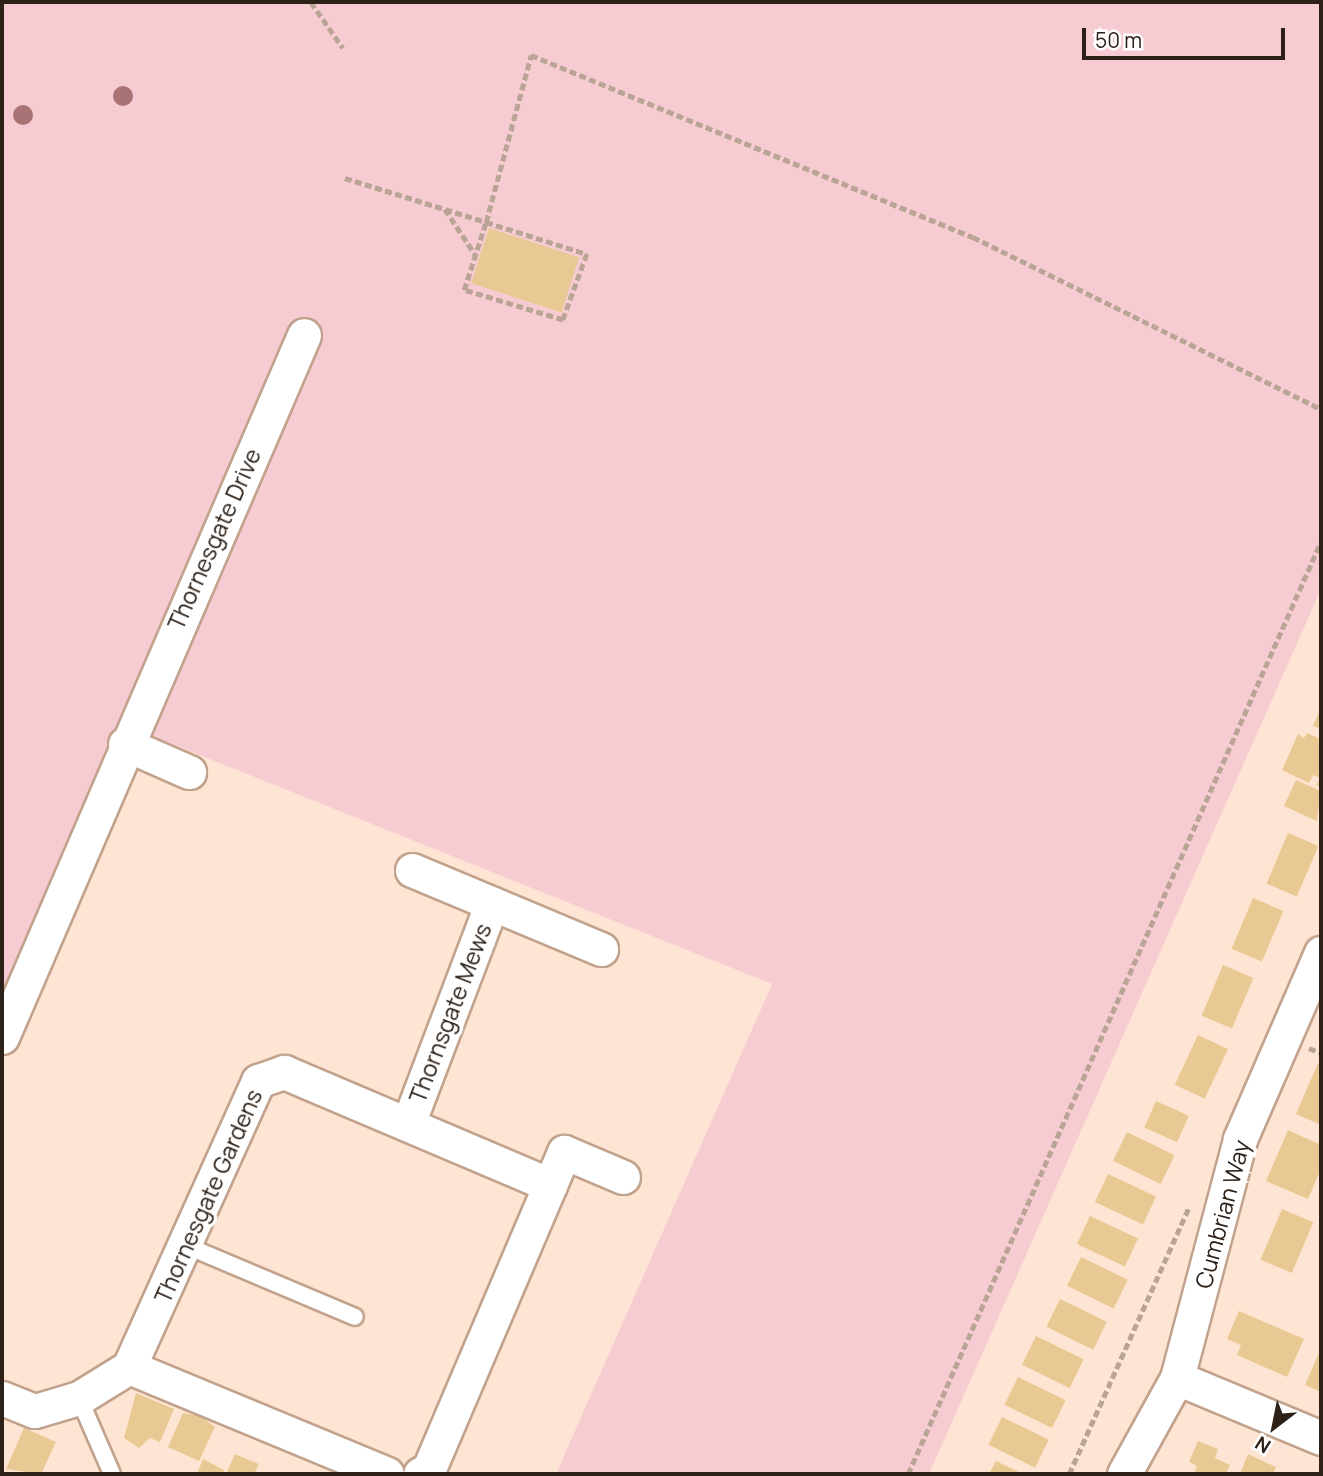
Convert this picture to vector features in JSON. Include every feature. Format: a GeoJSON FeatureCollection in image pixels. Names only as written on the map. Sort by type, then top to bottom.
{"type":"FeatureCollection","features":[{"type":"Feature","properties":{"kind":"street","name":"Thornesgate Drive"},"geometry":{"type":"LineString","coordinates":[[2,1037],[125,744],[304,335]]}},
{"type":"Feature","properties":{"kind":"street"},"geometry":{"type":"LineString","coordinates":[[125,744],[189,772]]}},
{"type":"Feature","properties":{"kind":"street","name":"Thornsgate Mews"},"geometry":{"type":"LineString","coordinates":[[412,870],[601,949]]}},
{"type":"Feature","properties":{"kind":"street","name":"Thornsgate Mews"},"geometry":{"type":"LineString","coordinates":[[408,1124],[492,903]]}},
{"type":"Feature","properties":{"kind":"street","name":"Cumbrian Way"},"geometry":{"type":"LineString","coordinates":[[1124,1474],[1177,1378],[1240,1139],[1321,953]]}},
{"type":"Feature","properties":{"kind":"street","name":"Thornesgate Gardens"},"geometry":{"type":"LineString","coordinates":[[129,1367],[187,1246],[258,1081],[284,1072],[550,1185]]}},
{"type":"Feature","properties":{"kind":"street"},"geometry":{"type":"LineString","coordinates":[[420,1474],[429,1469],[564,1153],[623,1177]]}},
{"type":"Feature","properties":{"kind":"street"},"geometry":{"type":"LineString","coordinates":[[2,1398],[35,1412],[79,1398],[129,1367],[387,1474]]}},
{"type":"Feature","properties":{"kind":"street"},"geometry":{"type":"LineString","coordinates":[[1177,1378],[1321,1438]]}},
{"type":"Feature","properties":{"kind":"lane"},"geometry":{"type":"LineString","coordinates":[[187,1246],[355,1317]]}},
{"type":"Feature","properties":{"kind":"lane"},"geometry":{"type":"LineString","coordinates":[[79,1398],[112,1474]]}},
{"type":"Feature","properties":{"kind":"path"},"geometry":{"type":"LineString","coordinates":[[311,2],[343,48]]}},
{"type":"Feature","properties":{"kind":"path"},"geometry":{"type":"LineString","coordinates":[[345,177],[444,208],[486,222],[587,254],[563,320],[464,290],[486,222],[531,55],[973,237],[1321,409]]}},
{"type":"Feature","properties":{"kind":"path"},"geometry":{"type":"LineString","coordinates":[[444,208],[476,255]]}},
{"type":"Feature","properties":{"kind":"path"},"geometry":{"type":"LineString","coordinates":[[908,1474],[1321,541]]}},
{"type":"Feature","properties":{"kind":"path"},"geometry":{"type":"LineString","coordinates":[[1069,1474],[1194,1195]]}},
{"type":"Feature","properties":{"kind":"shaded area"},"geometry":{"type":"Polygon","coordinates":[[[2,2],[1321,2],[1321,589],[929,1474],[556,1474],[772,984],[132,728],[2,1037],[2,2]]]}},
{"type":"Feature","properties":{"kind":"building"},"geometry":{"type":"Polygon","coordinates":[[[489,228],[579,257],[561,313],[471,283],[489,228]]]}},
{"type":"Feature","properties":{"kind":"building"},"geometry":{"type":"Polygon","coordinates":[[[1321,708],[1321,729],[1313,726],[1321,708]]]}},
{"type":"Feature","properties":{"kind":"building"},"geometry":{"type":"Polygon","coordinates":[[[1307,733],[1321,739],[1321,788],[1316,785],[1320,778],[1313,775],[1309,783],[1282,770],[1298,734],[1304,738],[1307,733]]]}},
{"type":"Feature","properties":{"kind":"building"},"geometry":{"type":"Polygon","coordinates":[[[1296,780],[1321,791],[1317,821],[1284,806],[1296,780]]]}},
{"type":"Feature","properties":{"kind":"building"},"geometry":{"type":"Polygon","coordinates":[[[1288,833],[1318,846],[1297,897],[1267,884],[1288,833]]]}},
{"type":"Feature","properties":{"kind":"building"},"geometry":{"type":"Polygon","coordinates":[[[1253,898],[1283,911],[1262,962],[1232,949],[1253,898]]]}},
{"type":"Feature","properties":{"kind":"building"},"geometry":{"type":"Polygon","coordinates":[[[1223,965],[1253,978],[1232,1029],[1202,1016],[1223,965]]]}},
{"type":"Feature","properties":{"kind":"building"},"geometry":{"type":"Polygon","coordinates":[[[1198,1035],[1228,1049],[1205,1099],[1175,1085],[1198,1035]]]}},
{"type":"Feature","properties":{"kind":"building"},"geometry":{"type":"Polygon","coordinates":[[[1318,1063],[1321,1065],[1321,1125],[1296,1114],[1318,1063]]]}},
{"type":"Feature","properties":{"kind":"building"},"geometry":{"type":"Polygon","coordinates":[[[1156,1101],[1189,1116],[1177,1142],[1144,1127],[1156,1101]]]}},
{"type":"Feature","properties":{"kind":"building"},"geometry":{"type":"Polygon","coordinates":[[[1288,1130],[1321,1145],[1321,1169],[1308,1199],[1266,1181],[1288,1130]]]}},
{"type":"Feature","properties":{"kind":"building"},"geometry":{"type":"Polygon","coordinates":[[[1127,1132],[1175,1155],[1161,1184],[1113,1161],[1127,1132]]]}},
{"type":"Feature","properties":{"kind":"building"},"geometry":{"type":"Polygon","coordinates":[[[1108,1174],[1156,1196],[1143,1224],[1095,1202],[1108,1174]]]}},
{"type":"Feature","properties":{"kind":"building"},"geometry":{"type":"Polygon","coordinates":[[[1282,1209],[1313,1222],[1292,1273],[1261,1260],[1282,1209]]]}},
{"type":"Feature","properties":{"kind":"building"},"geometry":{"type":"Polygon","coordinates":[[[1090,1216],[1138,1238],[1125,1266],[1077,1244],[1090,1216]]]}},
{"type":"Feature","properties":{"kind":"building"},"geometry":{"type":"Polygon","coordinates":[[[1081,1257],[1128,1280],[1114,1309],[1067,1286],[1081,1257]]]}},
{"type":"Feature","properties":{"kind":"building"},"geometry":{"type":"Polygon","coordinates":[[[1060,1299],[1107,1322],[1093,1350],[1046,1327],[1060,1299]]]}},
{"type":"Feature","properties":{"kind":"building"},"geometry":{"type":"Polygon","coordinates":[[[1239,1311],[1304,1339],[1287,1377],[1237,1355],[1241,1345],[1227,1339],[1239,1311]]]}},
{"type":"Feature","properties":{"kind":"building"},"geometry":{"type":"Polygon","coordinates":[[[1036,1336],[1084,1359],[1070,1388],[1022,1365],[1036,1336]]]}},
{"type":"Feature","properties":{"kind":"building"},"geometry":{"type":"Polygon","coordinates":[[[1321,1348],[1321,1392],[1305,1385],[1321,1348]]]}},
{"type":"Feature","properties":{"kind":"building"},"geometry":{"type":"Polygon","coordinates":[[[1018,1377],[1066,1400],[1052,1428],[1004,1405],[1018,1377]]]}},
{"type":"Feature","properties":{"kind":"building"},"geometry":{"type":"Polygon","coordinates":[[[136,1393],[174,1409],[160,1442],[150,1438],[139,1448],[124,1438],[136,1393]]]}},
{"type":"Feature","properties":{"kind":"building"},"geometry":{"type":"Polygon","coordinates":[[[183,1413],[200,1416],[215,1427],[199,1461],[168,1447],[183,1413]]]}},
{"type":"Feature","properties":{"kind":"building"},"geometry":{"type":"Polygon","coordinates":[[[1002,1417],[1049,1440],[1035,1468],[988,1445],[1002,1417]]]}},
{"type":"Feature","properties":{"kind":"building"},"geometry":{"type":"Polygon","coordinates":[[[24,1428],[56,1442],[41,1474],[6,1469],[24,1428]]]}},
{"type":"Feature","properties":{"kind":"building"},"geometry":{"type":"Polygon","coordinates":[[[1198,1441],[1218,1449],[1215,1458],[1230,1465],[1226,1474],[1194,1474],[1197,1466],[1189,1462],[1198,1441]]]}},
{"type":"Feature","properties":{"kind":"building"},"geometry":{"type":"Polygon","coordinates":[[[235,1454],[259,1464],[254,1474],[226,1474],[235,1454]]]}},
{"type":"Feature","properties":{"kind":"building"},"geometry":{"type":"Polygon","coordinates":[[[1248,1454],[1276,1467],[1273,1474],[1240,1474],[1248,1454]]]}},
{"type":"Feature","properties":{"kind":"building"},"geometry":{"type":"Polygon","coordinates":[[[203,1459],[224,1470],[222,1474],[197,1474],[203,1459]]]}},
{"type":"Feature","properties":{"kind":"building"},"geometry":{"type":"Polygon","coordinates":[[[996,1461],[1023,1474],[989,1474],[996,1461]]]}}]}
